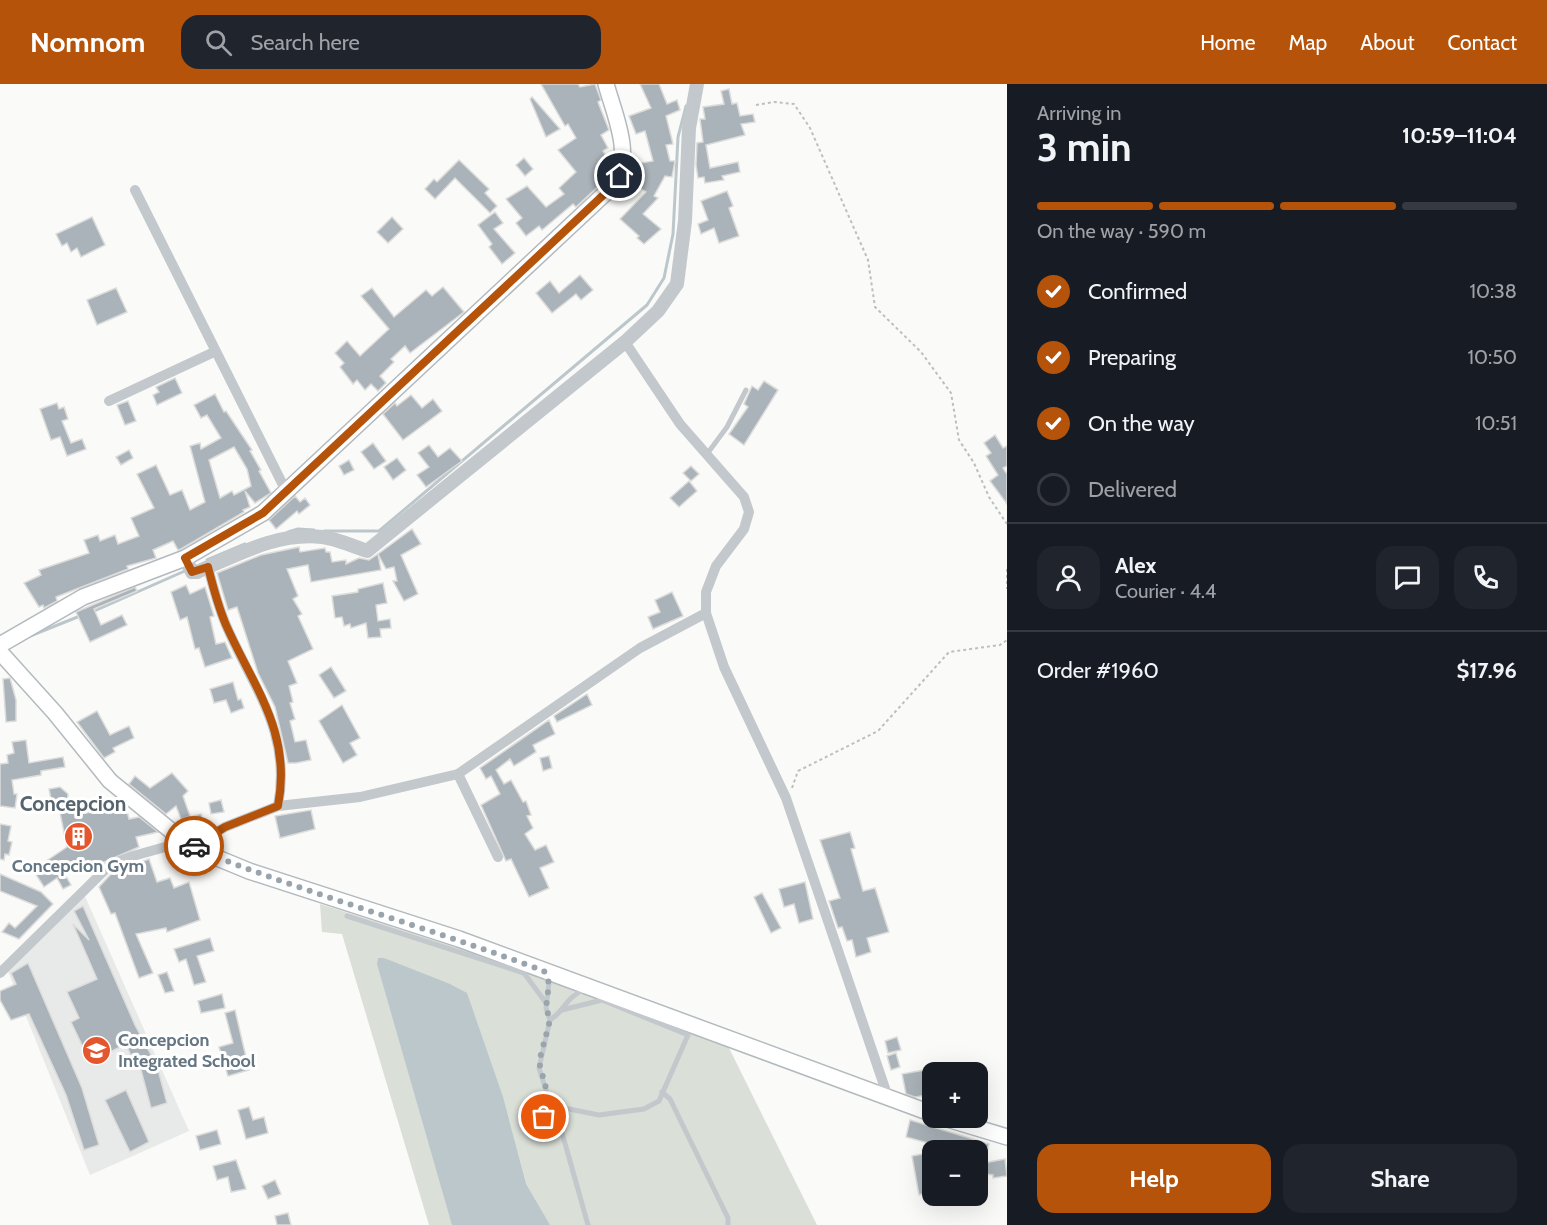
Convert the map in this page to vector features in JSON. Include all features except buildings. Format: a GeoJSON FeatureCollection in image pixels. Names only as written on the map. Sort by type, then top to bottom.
{"type":"FeatureCollection","features":[{"type":"Feature","properties":{"kind":"main road"},"geometry":{"type":"LineString","coordinates":[[0,645],[83,597],[189,565],[263,513],[613,186],[620,176],[623,148],[606,84]]}},
{"type":"Feature","properties":{"kind":"main road"},"geometry":{"type":"LineString","coordinates":[[0,652],[55,713],[110,781],[187,845],[249,871],[459,939],[922,1110]]}},
{"type":"Feature","properties":{"kind":"main road"},"geometry":{"type":"LineString","coordinates":[[977,1128],[1007,1137]]}},
{"type":"Feature","properties":{"kind":"street"},"geometry":{"type":"LineString","coordinates":[[189,565],[208,567],[257,546],[295,537],[324,537],[367,551],[624,342],[658,311],[677,284],[685,221],[689,128],[697,84]]}},
{"type":"Feature","properties":{"kind":"street"},"geometry":{"type":"LineString","coordinates":[[135,190],[214,352],[286,491]]}},
{"type":"Feature","properties":{"kind":"street"},"geometry":{"type":"LineString","coordinates":[[624,342],[680,424],[744,497],[749,512],[744,530],[713,575],[706,592],[706,613],[724,667],[786,798],[890,1100]]}},
{"type":"Feature","properties":{"kind":"street"},"geometry":{"type":"LineString","coordinates":[[109,401],[214,352]]}},
{"type":"Feature","properties":{"kind":"street"},"geometry":{"type":"LineString","coordinates":[[208,567],[226,626],[265,699],[277,735],[283,767],[278,806]]}},
{"type":"Feature","properties":{"kind":"street"},"geometry":{"type":"LineString","coordinates":[[0,973],[110,865],[187,845],[278,806],[360,797],[458,774],[640,648],[706,613]]}},
{"type":"Feature","properties":{"kind":"street"},"geometry":{"type":"LineString","coordinates":[[458,774],[498,857]]}},
{"type":"Feature","properties":{"kind":"lane"},"geometry":{"type":"LineString","coordinates":[[707,454],[727,427],[746,390]]}},
{"type":"Feature","properties":{"kind":"lane"},"geometry":{"type":"LineString","coordinates":[[347,916],[524,973],[546,1003]]}},
{"type":"Feature","properties":{"kind":"lane"},"geometry":{"type":"LineString","coordinates":[[544,971],[549,983],[546,1003],[550,1020],[539,1062],[550,1103]]}},
{"type":"Feature","properties":{"kind":"lane"},"geometry":{"type":"LineString","coordinates":[[562,1010],[565,1002],[575,993],[591,987]]}},
{"type":"Feature","properties":{"kind":"lane"},"geometry":{"type":"LineString","coordinates":[[550,1020],[562,1010],[602,1000],[688,1035],[659,1101],[644,1109],[599,1115],[550,1103],[545,1106],[544,1117],[553,1123],[559,1122],[563,1119],[564,1108]]}},
{"type":"Feature","properties":{"kind":"lane"},"geometry":{"type":"LineString","coordinates":[[662,1092],[670,1099],[728,1218],[728,1225]]}},
{"type":"Feature","properties":{"kind":"lane"},"geometry":{"type":"LineString","coordinates":[[559,1122],[588,1225]]}},
{"type":"Feature","properties":{"kind":"path"},"geometry":{"type":"LineString","coordinates":[[756,105],[774,102],[794,104],[810,128],[868,260],[875,307],[921,352],[951,393],[959,440],[974,463],[989,497],[1007,524]]}},
{"type":"Feature","properties":{"kind":"path"},"geometry":{"type":"LineString","coordinates":[[1007,569],[1007,589]]}},
{"type":"Feature","properties":{"kind":"path"},"geometry":{"type":"LineString","coordinates":[[786,798],[795,784],[798,771],[878,732],[949,652],[1000,645],[1007,640]]}},
{"type":"Feature","properties":{"kind":"shaded area","name":"Concepcion Integrated School"},"geometry":{"type":"Polygon","coordinates":[[[84,894],[189,1131],[90,1175],[7,969],[84,894]]]}},
{"type":"Feature","properties":{"kind":"shaded area"},"geometry":{"type":"Polygon","coordinates":[[[320,904],[528,970],[727,1044],[817,1225],[429,1225],[342,934],[322,932],[320,904]]]}},
{"type":"Feature","properties":{"kind":"shaded area"},"geometry":{"type":"Polygon","coordinates":[[[378,958],[384,958],[467,993],[503,1097],[526,1184],[550,1225],[452,1225],[377,964],[378,958]]]}},
{"type":"Feature","properties":{"kind":"waterway"},"geometry":{"type":"LineString","coordinates":[[324,531],[379,531],[647,305],[664,278],[673,234],[678,137],[686,106]]}},
{"type":"Feature","properties":{"kind":"waterway"},"geometry":{"type":"LineString","coordinates":[[288,532],[298,529],[314,530]]}},
{"type":"Feature","properties":{"kind":"waterway"},"geometry":{"type":"LineString","coordinates":[[207,560],[245,544]]}},
{"type":"Feature","properties":{"kind":"waterway"},"geometry":{"type":"LineString","coordinates":[[92,612],[187,570]]}},
{"type":"Feature","properties":{"kind":"waterway"},"geometry":{"type":"LineString","coordinates":[[30,636],[80,616]]}},
{"type":"Feature","properties":{"kind":"way so far"},"geometry":{"type":"LineString","coordinates":[[194,846],[191,847],[249,871],[459,939],[544,971],[549,983],[546,1008],[550,1020],[539,1068],[550,1103],[545,1106],[544,1117]]}},
{"type":"Feature","properties":{"kind":"place","name":"Concepcion Gym"},"geometry":{"type":"Point","coordinates":[78,837]}},
{"type":"Feature","properties":{"kind":"place","name":"Concepcion Integrated School"},"geometry":{"type":"Point","coordinates":[97,1050]}},
{"type":"Feature","properties":{"kind":"district","name":"Concepcion"},"geometry":{"type":"Point","coordinates":[73,803]}},
{"type":"Feature","properties":{"kind":"route"},"geometry":{"type":"LineString","coordinates":[[194,846],[225,827],[278,806],[283,767],[277,735],[265,699],[226,626],[208,567],[192,572],[185,558],[263,513],[613,186],[620,176]]}}]}
